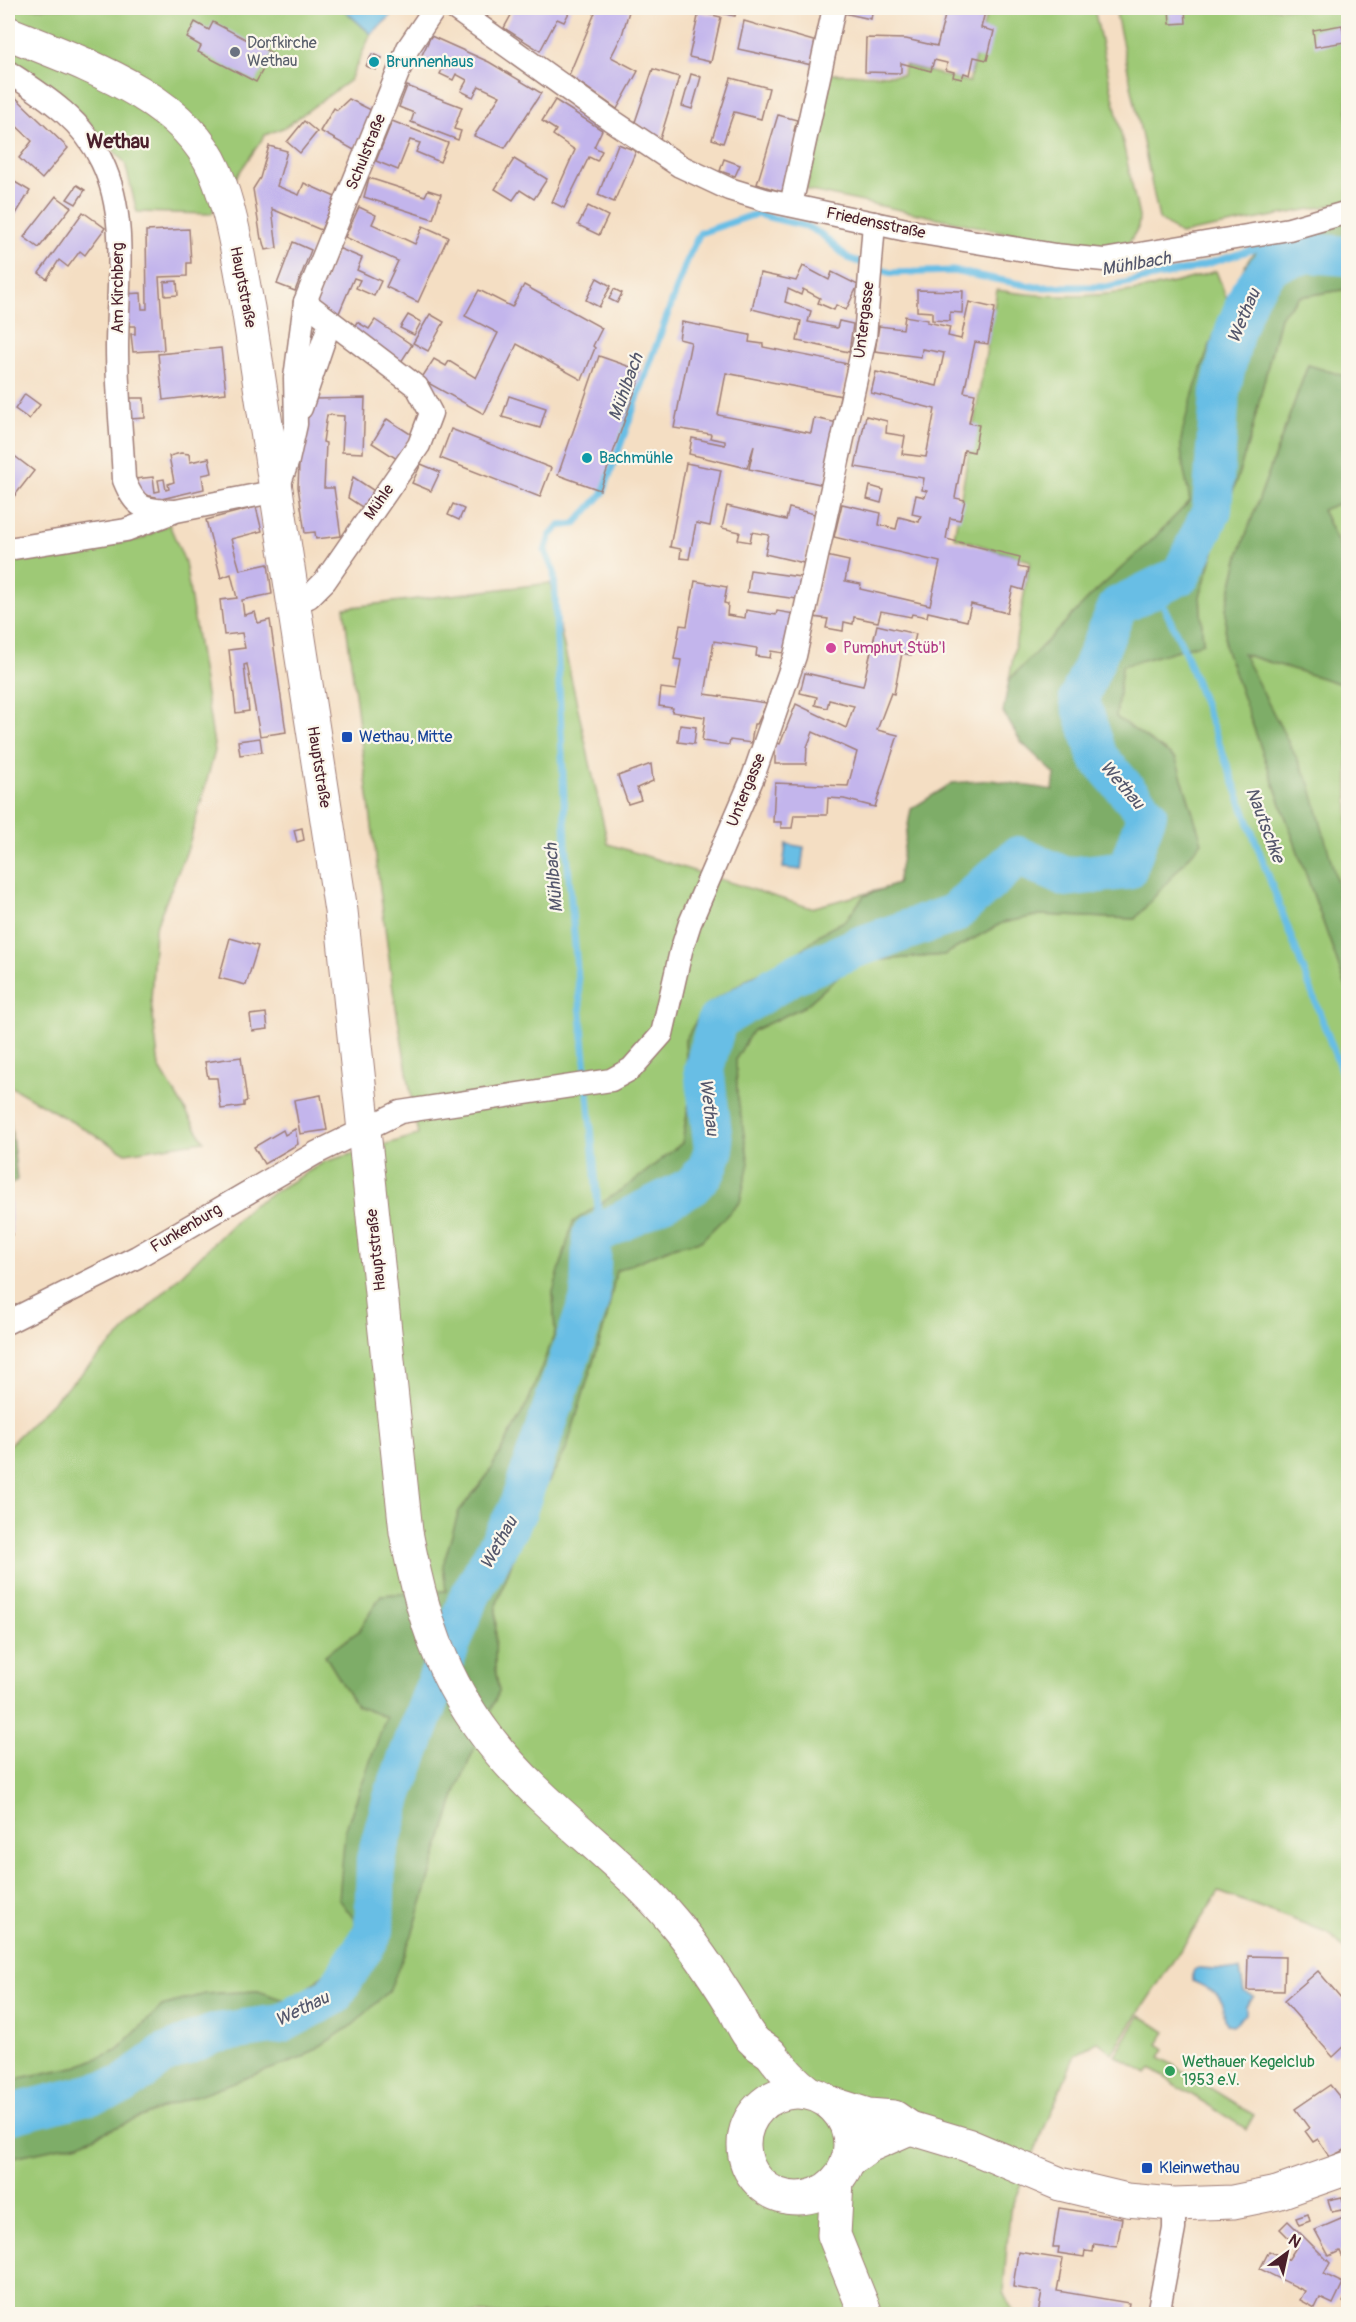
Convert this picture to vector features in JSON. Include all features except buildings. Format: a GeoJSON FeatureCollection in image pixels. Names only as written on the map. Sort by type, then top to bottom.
{"type":"FeatureCollection","features":[{"type":"Feature","properties":{"kind":"main road","name":"Hauptstraße"},"geometry":{"type":"LineString","coordinates":[[8,33],[80,63],[143,95],[190,131],[216,172],[248,308],[341,917],[406,1532],[426,1622],[436,1650],[463,1702],[497,1750],[517,1772],[625,1869],[674,1921],[702,1958],[753,2041]]}},
{"type":"Feature","properties":{"kind":"main road"},"geometry":{"type":"LineString","coordinates":[[753,2041],[771,2054],[783,2071],[841,2115],[848,2130],[850,2146],[842,2171],[834,2235],[866,2314]]}},
{"type":"Feature","properties":{"kind":"main road"},"geometry":{"type":"LineString","coordinates":[[753,2041],[752,2061],[759,2083],[756,2112],[745,2136],[747,2162],[761,2183],[801,2205],[821,2227],[834,2235]]}},
{"type":"Feature","properties":{"kind":"main road"},"geometry":{"type":"LineString","coordinates":[[756,2112],[766,2102],[779,2095],[794,2092],[820,2098],[868,2115],[894,2117],[910,2128],[967,2145],[1060,2184],[1094,2194],[1174,2204],[1214,2204],[1252,2199],[1348,2168]]}},
{"type":"Feature","properties":{"kind":"main road"},"geometry":{"type":"LineString","coordinates":[[784,2196],[796,2197],[819,2193],[869,2146],[910,2128]]}},
{"type":"Feature","properties":{"kind":"street","name":"Schulstraße"},"geometry":{"type":"LineString","coordinates":[[277,491],[288,460],[296,424],[294,378],[305,302],[408,48],[435,8]]}},
{"type":"Feature","properties":{"kind":"street","name":"Friedensstraße"},"geometry":{"type":"LineString","coordinates":[[454,8],[611,120],[680,166],[729,189],[791,205],[874,223],[1054,255],[1104,260],[1289,229],[1348,212]]}},
{"type":"Feature","properties":{"kind":"street"},"geometry":{"type":"LineString","coordinates":[[791,205],[834,8]]}},
{"type":"Feature","properties":{"kind":"street","name":"Am Kirchberg"},"geometry":{"type":"LineString","coordinates":[[8,72],[65,111],[102,162],[113,193],[118,238],[117,351],[124,480],[132,499],[146,510],[176,511]]}},
{"type":"Feature","properties":{"kind":"street","name":"Untergasse"},"geometry":{"type":"LineString","coordinates":[[363,1128],[404,1111],[611,1080],[632,1070],[662,1034],[690,922],[753,777],[795,656],[865,338],[874,223]]}},
{"type":"Feature","properties":{"kind":"street"},"geometry":{"type":"LineString","coordinates":[[296,424],[330,322],[305,302]]}},
{"type":"Feature","properties":{"kind":"street","name":"Mühle"},"geometry":{"type":"LineString","coordinates":[[294,603],[309,597],[325,581],[423,438],[431,413],[417,387],[330,322]]}},
{"type":"Feature","properties":{"kind":"street","name":"Am Kirchberg"},"geometry":{"type":"LineString","coordinates":[[8,549],[126,530],[176,511],[277,491]]}},
{"type":"Feature","properties":{"kind":"street","name":"Funkenburg"},"geometry":{"type":"LineString","coordinates":[[8,1322],[137,1257],[363,1128]]}},
{"type":"Feature","properties":{"kind":"street"},"geometry":{"type":"LineString","coordinates":[[1158,2314],[1174,2229],[1174,2204]]}},
{"type":"Feature","properties":{"kind":"green space"},"geometry":{"type":"Polygon","coordinates":[[[8,8],[342,8],[371,34],[350,80],[285,127],[265,135],[211,214],[137,212],[125,163],[83,116],[8,56],[8,8]]]}},
{"type":"Feature","properties":{"kind":"green space"},"geometry":{"type":"Polygon","coordinates":[[[988,8],[1094,8],[1139,217],[1138,228],[1128,244],[1083,249],[806,190],[831,74],[903,75],[904,65],[969,82],[988,8]]]}},
{"type":"Feature","properties":{"kind":"green space"},"geometry":{"type":"Polygon","coordinates":[[[1115,8],[1348,8],[1348,202],[1180,234],[1159,219],[1115,8]]]}},
{"type":"Feature","properties":{"kind":"green space"},"geometry":{"type":"Polygon","coordinates":[[[1348,219],[1348,289],[1299,297],[1280,317],[1251,434],[1200,596],[1203,643],[1122,666],[1116,717],[1176,759],[1202,842],[1135,919],[1040,915],[1002,923],[944,955],[855,962],[805,1006],[752,1031],[736,1059],[737,1093],[749,1163],[740,1202],[701,1241],[675,1246],[616,1271],[607,1317],[566,1450],[527,1520],[496,1606],[495,1669],[499,1691],[457,1789],[412,1935],[389,1991],[354,2024],[302,2058],[167,2106],[79,2143],[8,2158],[8,2087],[20,2078],[79,2066],[117,2050],[162,2006],[205,1994],[258,1991],[291,2002],[339,1961],[356,1922],[339,1899],[345,1831],[386,1717],[356,1706],[325,1655],[359,1631],[381,1595],[446,1591],[443,1565],[459,1511],[487,1476],[528,1402],[555,1333],[553,1292],[573,1222],[633,1182],[682,1143],[689,1103],[685,1040],[705,1006],[752,976],[791,959],[820,934],[846,920],[864,896],[897,884],[911,809],[952,783],[992,780],[1053,790],[1055,774],[1021,742],[1003,712],[1009,680],[1093,594],[1149,543],[1190,501],[1182,457],[1181,442],[1184,426],[1200,373],[1224,310],[1248,262],[1257,250],[1266,244],[1301,231],[1348,219]]]}},
{"type":"Feature","properties":{"kind":"green space"},"geometry":{"type":"Polygon","coordinates":[[[1216,271],[1228,302],[1202,367],[1181,442],[1190,501],[1149,543],[1093,594],[1009,680],[1030,561],[954,537],[997,290],[1052,296],[1107,294],[1162,286],[1216,271]]]}},
{"type":"Feature","properties":{"kind":"green space"},"geometry":{"type":"Polygon","coordinates":[[[1348,289],[1348,377],[1308,365],[1240,551],[1226,609],[1225,647],[1348,992],[1348,1954],[1329,1933],[1219,1892],[1112,2053],[1097,2041],[1075,2055],[1010,2210],[1003,2293],[1015,2314],[8,2314],[8,2158],[79,2143],[167,2106],[412,1935],[457,1789],[499,1691],[495,1669],[496,1606],[527,1520],[566,1450],[607,1317],[616,1271],[675,1246],[701,1241],[737,1093],[736,1059],[752,1031],[805,1006],[855,962],[944,955],[1002,923],[1040,915],[1135,919],[1176,759],[1116,717],[1122,665],[1203,643],[1200,596],[1251,434],[1280,317],[1299,297],[1348,289]]]}},
{"type":"Feature","properties":{"kind":"green space"},"geometry":{"type":"Polygon","coordinates":[[[1308,365],[1348,377],[1348,500],[1322,510],[1348,564],[1348,686],[1243,654],[1310,784],[1348,922],[1348,992],[1225,647],[1226,609],[1240,551],[1308,365]]]}},
{"type":"Feature","properties":{"kind":"green space"},"geometry":{"type":"Polygon","coordinates":[[[1348,500],[1348,564],[1322,509],[1348,500]]]}},
{"type":"Feature","properties":{"kind":"green space"},"geometry":{"type":"Polygon","coordinates":[[[169,524],[185,562],[215,751],[188,848],[155,928],[151,1001],[159,1067],[204,1141],[126,1153],[8,1085],[8,562],[141,539],[169,524]]]}},
{"type":"Feature","properties":{"kind":"green space"},"geometry":{"type":"Polygon","coordinates":[[[550,583],[608,844],[811,908],[897,885],[864,896],[846,920],[820,934],[791,959],[752,976],[685,1040],[689,1103],[682,1143],[633,1182],[553,1292],[555,1333],[528,1402],[487,1476],[459,1511],[444,1565],[446,1591],[381,1595],[359,1631],[325,1655],[356,1706],[387,1716],[345,1831],[356,1922],[339,1961],[291,2003],[258,1991],[205,1994],[162,2006],[117,2050],[79,2066],[20,2078],[8,2087],[8,1446],[251,1206],[324,1162],[418,1135],[393,990],[344,608],[550,583]]]}},
{"type":"Feature","properties":{"kind":"green space"},"geometry":{"type":"Polygon","coordinates":[[[1242,654],[1348,686],[1348,922],[1242,654]]]}},
{"type":"Feature","properties":{"kind":"green space"},"geometry":{"type":"Polygon","coordinates":[[[8,1100],[17,1180],[8,1186],[8,1100]]]}},
{"type":"Feature","properties":{"kind":"green space","name":"Wethauer Kegelclub 1953 e.V."},"geometry":{"type":"Polygon","coordinates":[[[1140,2015],[1166,2032],[1158,2044],[1165,2049],[1160,2057],[1254,2115],[1246,2129],[1151,2069],[1147,2074],[1115,2055],[1140,2015]]]}},
{"type":"Feature","properties":{"kind":"water"},"geometry":{"type":"Polygon","coordinates":[[[342,8],[389,8],[390,17],[371,34],[342,8]]]}},
{"type":"Feature","properties":{"kind":"water"},"geometry":{"type":"Polygon","coordinates":[[[786,844],[804,847],[801,870],[783,868],[786,844]]]}},
{"type":"Feature","properties":{"kind":"water"},"geometry":{"type":"Polygon","coordinates":[[[1198,1968],[1240,1970],[1244,1992],[1254,1996],[1246,2006],[1246,2014],[1233,2025],[1227,2024],[1219,1997],[1193,1981],[1193,1972],[1198,1968]]]}},
{"type":"Feature","properties":{"kind":"waterway","name":"Mühlbach"},"geometry":{"type":"LineString","coordinates":[[592,1236],[598,1208],[566,843],[554,572],[545,551],[550,536],[559,526],[575,524],[603,493],[689,255],[700,233],[756,214],[806,226],[821,234],[848,258],[891,273],[953,271],[1036,287],[1106,287],[1191,269],[1251,250],[1270,241]]}},
{"type":"Feature","properties":{"kind":"waterway","name":"Mühlbach"},"geometry":{"type":"LineString","coordinates":[[1295,236],[1348,245]]}},
{"type":"Feature","properties":{"kind":"waterway","name":"Wethau"},"geometry":{"type":"LineString","coordinates":[[8,2115],[122,2086],[165,2054],[216,2033],[280,2024],[333,1996],[374,1931],[376,1859],[394,1794],[468,1599],[517,1511],[590,1298],[592,1236],[691,1187],[707,1169],[714,1149],[704,1069],[717,1021],[793,975],[855,948],[953,914],[1018,856],[1066,877],[1127,870],[1147,814],[1098,757],[1079,698],[1118,606],[1181,575],[1212,510],[1220,392],[1235,330],[1250,293],[1273,263],[1309,253],[1348,256]]}},
{"type":"Feature","properties":{"kind":"waterway","name":"Nautschke"},"geometry":{"type":"LineString","coordinates":[[1181,575],[1163,605],[1183,647],[1348,1089]]}},
{"type":"Feature","properties":{"kind":"place","name":"Dorfkirche Wethau"},"geometry":{"type":"Point","coordinates":[235,52]}},
{"type":"Feature","properties":{"kind":"place","name":"Brunnenhaus"},"geometry":{"type":"Point","coordinates":[374,62]}},
{"type":"Feature","properties":{"kind":"place","name":"Bachmühle"},"geometry":{"type":"Point","coordinates":[587,458]}},
{"type":"Feature","properties":{"kind":"place","name":"Pumphut Stüb'l"},"geometry":{"type":"Point","coordinates":[831,648]}},
{"type":"Feature","properties":{"kind":"place","name":"Wethau, Mitte"},"geometry":{"type":"Point","coordinates":[347,737]}},
{"type":"Feature","properties":{"kind":"place","name":"Wethauer Kegelclub 1953 e.V."},"geometry":{"type":"Point","coordinates":[1170,2071]}},
{"type":"Feature","properties":{"kind":"place","name":"Kleinwethau"},"geometry":{"type":"Point","coordinates":[1147,2168]}},
{"type":"Feature","properties":{"kind":"district","name":"Wethau"},"geometry":{"type":"Point","coordinates":[118,141]}}]}
